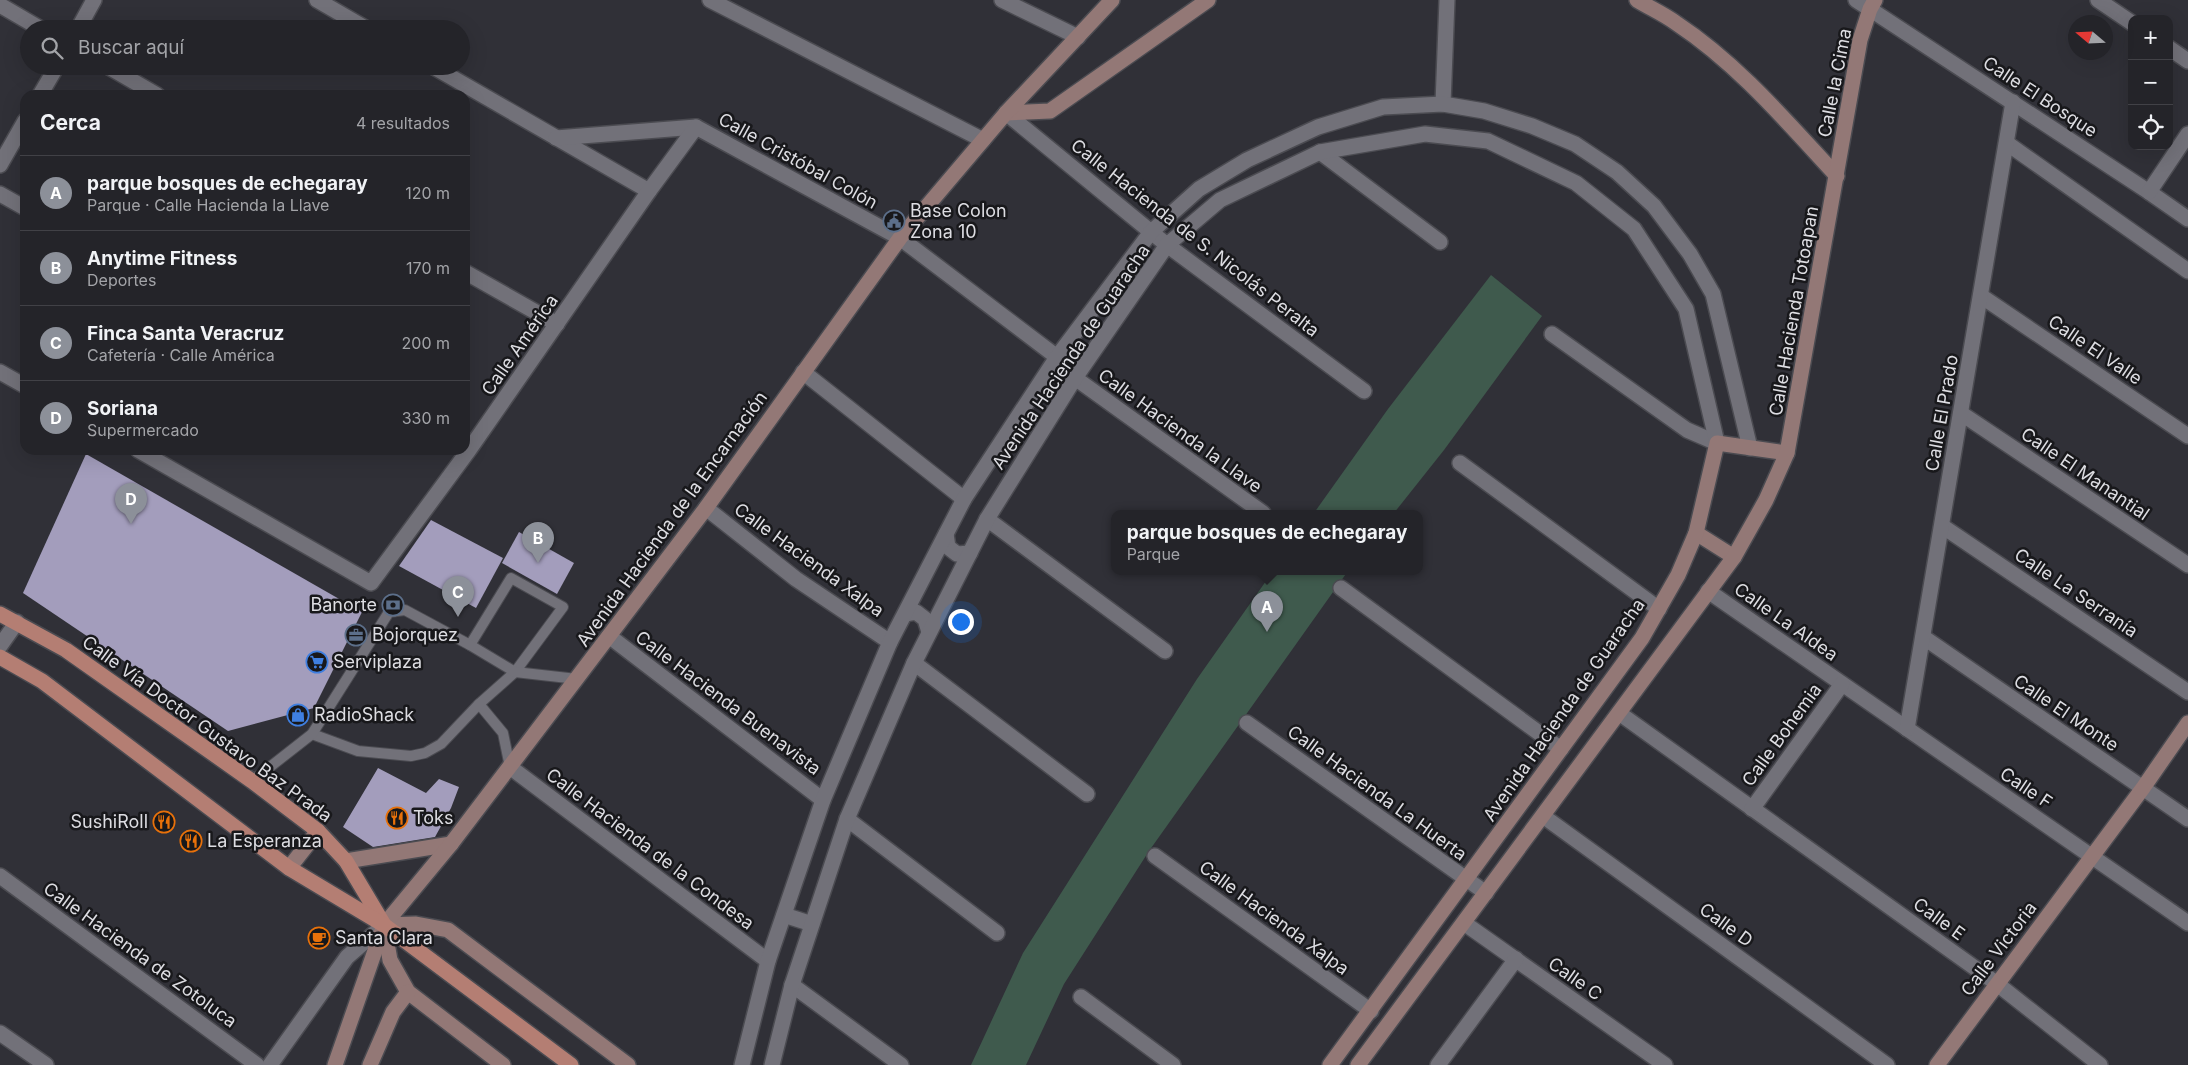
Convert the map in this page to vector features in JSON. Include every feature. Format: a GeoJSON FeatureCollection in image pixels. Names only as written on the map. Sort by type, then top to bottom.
{"type":"FeatureCollection","features":[{"type":"Feature","properties":{"kind":"main road","name":"Avenida Hacienda de la Encarnación"},"geometry":{"type":"LineString","coordinates":[[384,925],[451,844],[706,508],[900,238],[1006,114],[1112,0]]}},
{"type":"Feature","properties":{"kind":"main road"},"geometry":{"type":"LineString","coordinates":[[1006,114],[1050,111],[1208,0]]}},
{"type":"Feature","properties":{"kind":"main road"},"geometry":{"type":"LineString","coordinates":[[1636,0],[1676,23],[1715,52],[1769,101],[1837,176]]}},
{"type":"Feature","properties":{"kind":"main road","name":"Calle la Cima"},"geometry":{"type":"LineString","coordinates":[[1837,176],[1860,40],[1872,5]]}},
{"type":"Feature","properties":{"kind":"main road","name":"Calle Hacienda Totoapan"},"geometry":{"type":"LineString","coordinates":[[1787,453],[1837,176]]}},
{"type":"Feature","properties":{"kind":"main road"},"geometry":{"type":"LineString","coordinates":[[1358,1065],[1734,557],[1766,500],[1787,453],[1717,443]]}},
{"type":"Feature","properties":{"kind":"main road","name":"Avenida Hacienda de Guaracha"},"geometry":{"type":"LineString","coordinates":[[1330,1065],[1642,638],[1678,575],[1696,533],[1717,443]]}},
{"type":"Feature","properties":{"kind":"main road"},"geometry":{"type":"LineString","coordinates":[[1696,533],[1734,557]]}},
{"type":"Feature","properties":{"kind":"main road","name":"Calle Vía Doctor Gustavo Baz Prada"},"geometry":{"type":"LineString","coordinates":[[0,614],[66,650],[252,781],[318,830],[346,861],[384,925],[390,960],[408,992],[503,1065]]}},
{"type":"Feature","properties":{"kind":"main road"},"geometry":{"type":"LineString","coordinates":[[1642,638],[1663,653]]}},
{"type":"Feature","properties":{"kind":"main road","name":"Calle Vía Doctor Gustavo Baz Prada"},"geometry":{"type":"LineString","coordinates":[[0,657],[42,681],[289,868],[384,925],[570,1065]]}},
{"type":"Feature","properties":{"kind":"main road","name":"Calle Victoria"},"geometry":{"type":"LineString","coordinates":[[1937,1065],[1996,983],[2143,788],[2188,722]]}},
{"type":"Feature","properties":{"kind":"main road"},"geometry":{"type":"LineString","coordinates":[[289,868],[318,830]]}},
{"type":"Feature","properties":{"kind":"main road"},"geometry":{"type":"LineString","coordinates":[[346,861],[451,844]]}},
{"type":"Feature","properties":{"kind":"main road"},"geometry":{"type":"LineString","coordinates":[[335,1065],[384,925],[416,924],[448,930],[628,1065]]}},
{"type":"Feature","properties":{"kind":"main road"},"geometry":{"type":"LineString","coordinates":[[370,1065],[393,1012],[408,992]]}},
{"type":"Feature","properties":{"kind":"street"},"geometry":{"type":"LineString","coordinates":[[83,20],[94,0]]}},
{"type":"Feature","properties":{"kind":"street"},"geometry":{"type":"LineString","coordinates":[[317,0],[351,20]]}},
{"type":"Feature","properties":{"kind":"street"},"geometry":{"type":"LineString","coordinates":[[710,0],[983,140]]}},
{"type":"Feature","properties":{"kind":"street"},"geometry":{"type":"LineString","coordinates":[[1002,0],[1078,37]]}},
{"type":"Feature","properties":{"kind":"street"},"geometry":{"type":"LineString","coordinates":[[1443,104],[1447,0]]}},
{"type":"Feature","properties":{"kind":"street"},"geometry":{"type":"LineString","coordinates":[[1856,0],[1872,5]]}},
{"type":"Feature","properties":{"kind":"street"},"geometry":{"type":"LineString","coordinates":[[2098,0],[2128,19]]}},
{"type":"Feature","properties":{"kind":"street"},"geometry":{"type":"LineString","coordinates":[[0,5],[26,20]]}},
{"type":"Feature","properties":{"kind":"street","name":"Calle El Bosque"},"geometry":{"type":"LineString","coordinates":[[1872,5],[2188,219]]}},
{"type":"Feature","properties":{"kind":"street"},"geometry":{"type":"LineString","coordinates":[[2173,51],[2188,61]]}},
{"type":"Feature","properties":{"kind":"street"},"geometry":{"type":"LineString","coordinates":[[43,90],[51,75]]}},
{"type":"Feature","properties":{"kind":"street"},"geometry":{"type":"LineString","coordinates":[[122,75],[148,90]]}},
{"type":"Feature","properties":{"kind":"street"},"geometry":{"type":"LineString","coordinates":[[448,75],[649,191]]}},
{"type":"Feature","properties":{"kind":"street","name":"Calle El Prado"},"geometry":{"type":"LineString","coordinates":[[1907,729],[2014,102]]}},
{"type":"Feature","properties":{"kind":"street","name":"Avenida Hacienda de Guaracha"},"geometry":{"type":"LineString","coordinates":[[742,1065],[768,961],[823,800],[890,642],[964,499],[1057,357],[1151,232],[1200,190],[1247,160],[1318,127],[1383,107],[1443,104],[1484,111],[1532,126],[1575,144],[1617,172],[1654,206],[1690,254],[1713,294],[1750,448]]}},
{"type":"Feature","properties":{"kind":"street","name":"Calle Hacienda de S. Nicolás Peralta"},"geometry":{"type":"LineString","coordinates":[[1006,114],[1167,245],[1364,390]]}},
{"type":"Feature","properties":{"kind":"street","name":"Calle Cristóbal Colón"},"geometry":{"type":"LineString","coordinates":[[556,138],[696,127],[900,238]]}},
{"type":"Feature","properties":{"kind":"street","name":"Calle América"},"geometry":{"type":"LineString","coordinates":[[470,445],[696,127]]}},
{"type":"Feature","properties":{"kind":"street"},"geometry":{"type":"LineString","coordinates":[[0,165],[20,130]]}},
{"type":"Feature","properties":{"kind":"street","name":"Avenida Hacienda de Guaracha"},"geometry":{"type":"LineString","coordinates":[[772,1065],[792,985],[846,819],[914,663],[987,519],[1075,378],[1167,245],[1220,200],[1320,152],[1424,134],[1488,141],[1576,183],[1634,229],[1686,309],[1717,443]]}},
{"type":"Feature","properties":{"kind":"street"},"geometry":{"type":"LineString","coordinates":[[2149,192],[2188,134]]}},
{"type":"Feature","properties":{"kind":"street"},"geometry":{"type":"LineString","coordinates":[[2008,144],[2188,271]]}},
{"type":"Feature","properties":{"kind":"street"},"geometry":{"type":"LineString","coordinates":[[1320,152],[1440,242]]}},
{"type":"Feature","properties":{"kind":"street"},"geometry":{"type":"LineString","coordinates":[[0,194],[20,205]]}},
{"type":"Feature","properties":{"kind":"street"},"geometry":{"type":"LineString","coordinates":[[900,238],[1057,357]]}},
{"type":"Feature","properties":{"kind":"street"},"geometry":{"type":"LineString","coordinates":[[470,275],[557,324]]}},
{"type":"Feature","properties":{"kind":"street","name":"Calle El Valle"},"geometry":{"type":"LineString","coordinates":[[1981,296],[2188,436]]}},
{"type":"Feature","properties":{"kind":"street"},"geometry":{"type":"LineString","coordinates":[[1552,334],[1687,430],[1717,443]]}},
{"type":"Feature","properties":{"kind":"street"},"geometry":{"type":"LineString","coordinates":[[0,372],[20,383]]}},
{"type":"Feature","properties":{"kind":"street"},"geometry":{"type":"LineString","coordinates":[[803,372],[964,499]]}},
{"type":"Feature","properties":{"kind":"street","name":"Calle Hacienda la Llave"},"geometry":{"type":"LineString","coordinates":[[1075,378],[1260,510]]}},
{"type":"Feature","properties":{"kind":"street","name":"Calle El Manantial"},"geometry":{"type":"LineString","coordinates":[[1962,414],[2188,565]]}},
{"type":"Feature","properties":{"kind":"street","name":"Calle América"},"geometry":{"type":"LineString","coordinates":[[147,455],[371,582],[463,455]]}},
{"type":"Feature","properties":{"kind":"street"},"geometry":{"type":"LineString","coordinates":[[1460,463],[1659,609]]}},
{"type":"Feature","properties":{"kind":"street","name":"Calle Hacienda Xalpa"},"geometry":{"type":"LineString","coordinates":[[706,508],[796,579],[890,642]]}},
{"type":"Feature","properties":{"kind":"street"},"geometry":{"type":"LineString","coordinates":[[987,519],[1165,651]]}},
{"type":"Feature","properties":{"kind":"street","name":"Calle La Serranía"},"geometry":{"type":"LineString","coordinates":[[1942,526],[2188,692]]}},
{"type":"Feature","properties":{"kind":"street"},"geometry":{"type":"LineString","coordinates":[[946,534],[948,547],[957,554],[970,552]]}},
{"type":"Feature","properties":{"kind":"street"},"geometry":{"type":"LineString","coordinates":[[1341,588],[1561,749]]}},
{"type":"Feature","properties":{"kind":"street","name":"Calle La Aldea"},"geometry":{"type":"LineString","coordinates":[[1708,591],[1842,684]]}},
{"type":"Feature","properties":{"kind":"street"},"geometry":{"type":"LineString","coordinates":[[905,614],[916,612],[925,618],[929,632]]}},
{"type":"Feature","properties":{"kind":"street"},"geometry":{"type":"LineString","coordinates":[[0,646],[17,622]]}},
{"type":"Feature","properties":{"kind":"street","name":"Calle Hacienda Buenavista"},"geometry":{"type":"LineString","coordinates":[[609,636],[823,800]]}},
{"type":"Feature","properties":{"kind":"street","name":"Calle El Monte"},"geometry":{"type":"LineString","coordinates":[[1923,637],[2188,819]]}},
{"type":"Feature","properties":{"kind":"street"},"geometry":{"type":"LineString","coordinates":[[914,663],[1087,794]]}},
{"type":"Feature","properties":{"kind":"street","name":"Calle F"},"geometry":{"type":"LineString","coordinates":[[1842,684],[2188,923]]}},
{"type":"Feature","properties":{"kind":"street","name":"Calle Bohemia"},"geometry":{"type":"LineString","coordinates":[[1752,809],[1842,684]]}},
{"type":"Feature","properties":{"kind":"street","name":"Calle E"},"geometry":{"type":"LineString","coordinates":[[1618,713],[1996,983],[2100,1065]]}},
{"type":"Feature","properties":{"kind":"street","name":"Calle Hacienda La Huerta"},"geometry":{"type":"LineString","coordinates":[[1247,723],[1486,893]]}},
{"type":"Feature","properties":{"kind":"street","name":"Calle Hacienda de la Condesa"},"geometry":{"type":"LineString","coordinates":[[510,767],[768,961]]}},
{"type":"Feature","properties":{"kind":"street","name":"Calle D"},"geometry":{"type":"LineString","coordinates":[[1543,816],[1887,1065]]}},
{"type":"Feature","properties":{"kind":"street"},"geometry":{"type":"LineString","coordinates":[[846,819],[997,933]]}},
{"type":"Feature","properties":{"kind":"street","name":"Calle Hacienda Xalpa"},"geometry":{"type":"LineString","coordinates":[[1155,856],[1371,1011]]}},
{"type":"Feature","properties":{"kind":"street","name":"Calle Hacienda de Zotoluca"},"geometry":{"type":"LineString","coordinates":[[0,876],[258,1065]]}},
{"type":"Feature","properties":{"kind":"street"},"geometry":{"type":"LineString","coordinates":[[784,915],[812,924]]}},
{"type":"Feature","properties":{"kind":"street","name":"Calle C"},"geometry":{"type":"LineString","coordinates":[[1464,923],[1664,1065]]}},
{"type":"Feature","properties":{"kind":"street","name":"Avenida Hacienda de la Encarnación"},"geometry":{"type":"LineString","coordinates":[[270,1065],[347,957],[384,925]]}},
{"type":"Feature","properties":{"kind":"street"},"geometry":{"type":"LineString","coordinates":[[1438,1065],[1516,959]]}},
{"type":"Feature","properties":{"kind":"street"},"geometry":{"type":"LineString","coordinates":[[792,985],[901,1065]]}},
{"type":"Feature","properties":{"kind":"street"},"geometry":{"type":"LineString","coordinates":[[1081,997],[1173,1065]]}},
{"type":"Feature","properties":{"kind":"street"},"geometry":{"type":"LineString","coordinates":[[0,1033],[46,1065]]}},
{"type":"Feature","properties":{"kind":"lane"},"geometry":{"type":"LineString","coordinates":[[312,734],[358,751],[411,756],[425,753],[441,744],[479,704],[515,672],[564,606],[511,578],[470,645]]}},
{"type":"Feature","properties":{"kind":"lane"},"geometry":{"type":"LineString","coordinates":[[252,781],[312,734],[389,612],[405,610],[515,672],[577,679]]}},
{"type":"Feature","properties":{"kind":"lane"},"geometry":{"type":"LineString","coordinates":[[479,704],[504,733],[510,767]]}},
{"type":"Feature","properties":{"kind":"green space"},"geometry":{"type":"Polygon","coordinates":[[[1491,275],[1542,316],[1444,450],[1396,510],[1316,510],[1388,409],[1491,275]]]}},
{"type":"Feature","properties":{"kind":"green space"},"geometry":{"type":"Polygon","coordinates":[[[1270,575],[1345,575],[1149,851],[1064,984],[1026,1065],[971,1065],[1023,953],[1197,679],[1270,575]]]}},
{"type":"Feature","properties":{"kind":"building"},"geometry":{"type":"Polygon","coordinates":[[[86,455],[88,455],[362,612],[314,708],[228,731],[23,593],[86,455]]]}},
{"type":"Feature","properties":{"kind":"building"},"geometry":{"type":"Polygon","coordinates":[[[431,520],[503,558],[476,608],[399,566],[431,520]]]}},
{"type":"Feature","properties":{"kind":"building"},"geometry":{"type":"Polygon","coordinates":[[[519,532],[574,563],[557,594],[502,563],[519,532]]]}},
{"type":"Feature","properties":{"kind":"building","name":"Toks"},"geometry":{"type":"Polygon","coordinates":[[[378,768],[426,793],[439,779],[459,787],[451,808],[435,837],[373,847],[343,827],[378,768]]]}},
{"type":"Feature","properties":{"kind":"place","name":"Base Colon Zona 10"},"geometry":{"type":"Point","coordinates":[894,221]}},
{"type":"Feature","properties":{"kind":"place","name":"Soriana"},"geometry":{"type":"Point","coordinates":[131,524]}},
{"type":"Feature","properties":{"kind":"place","name":"Anytime Fitness"},"geometry":{"type":"Point","coordinates":[538,563]}},
{"type":"Feature","properties":{"kind":"place","name":"Banorte"},"geometry":{"type":"Point","coordinates":[393,605]}},
{"type":"Feature","properties":{"kind":"place","name":"Finca Santa Veracruz"},"geometry":{"type":"Point","coordinates":[458,617]}},
{"type":"Feature","properties":{"kind":"place","name":"parque bosques de echegaray"},"geometry":{"type":"Point","coordinates":[1267,632]}},
{"type":"Feature","properties":{"kind":"place","name":"Bojorquez"},"geometry":{"type":"Point","coordinates":[356,635]}},
{"type":"Feature","properties":{"kind":"place","name":"Serviplaza"},"geometry":{"type":"Point","coordinates":[317,662]}},
{"type":"Feature","properties":{"kind":"place","name":"RadioShack"},"geometry":{"type":"Point","coordinates":[298,715]}},
{"type":"Feature","properties":{"kind":"place","name":"Toks"},"geometry":{"type":"Point","coordinates":[397,818]}},
{"type":"Feature","properties":{"kind":"place","name":"SushiRoll"},"geometry":{"type":"Point","coordinates":[164,822]}},
{"type":"Feature","properties":{"kind":"place","name":"La Esperanza"},"geometry":{"type":"Point","coordinates":[191,841]}},
{"type":"Feature","properties":{"kind":"place","name":"Santa Clara"},"geometry":{"type":"Point","coordinates":[319,938]}}]}
